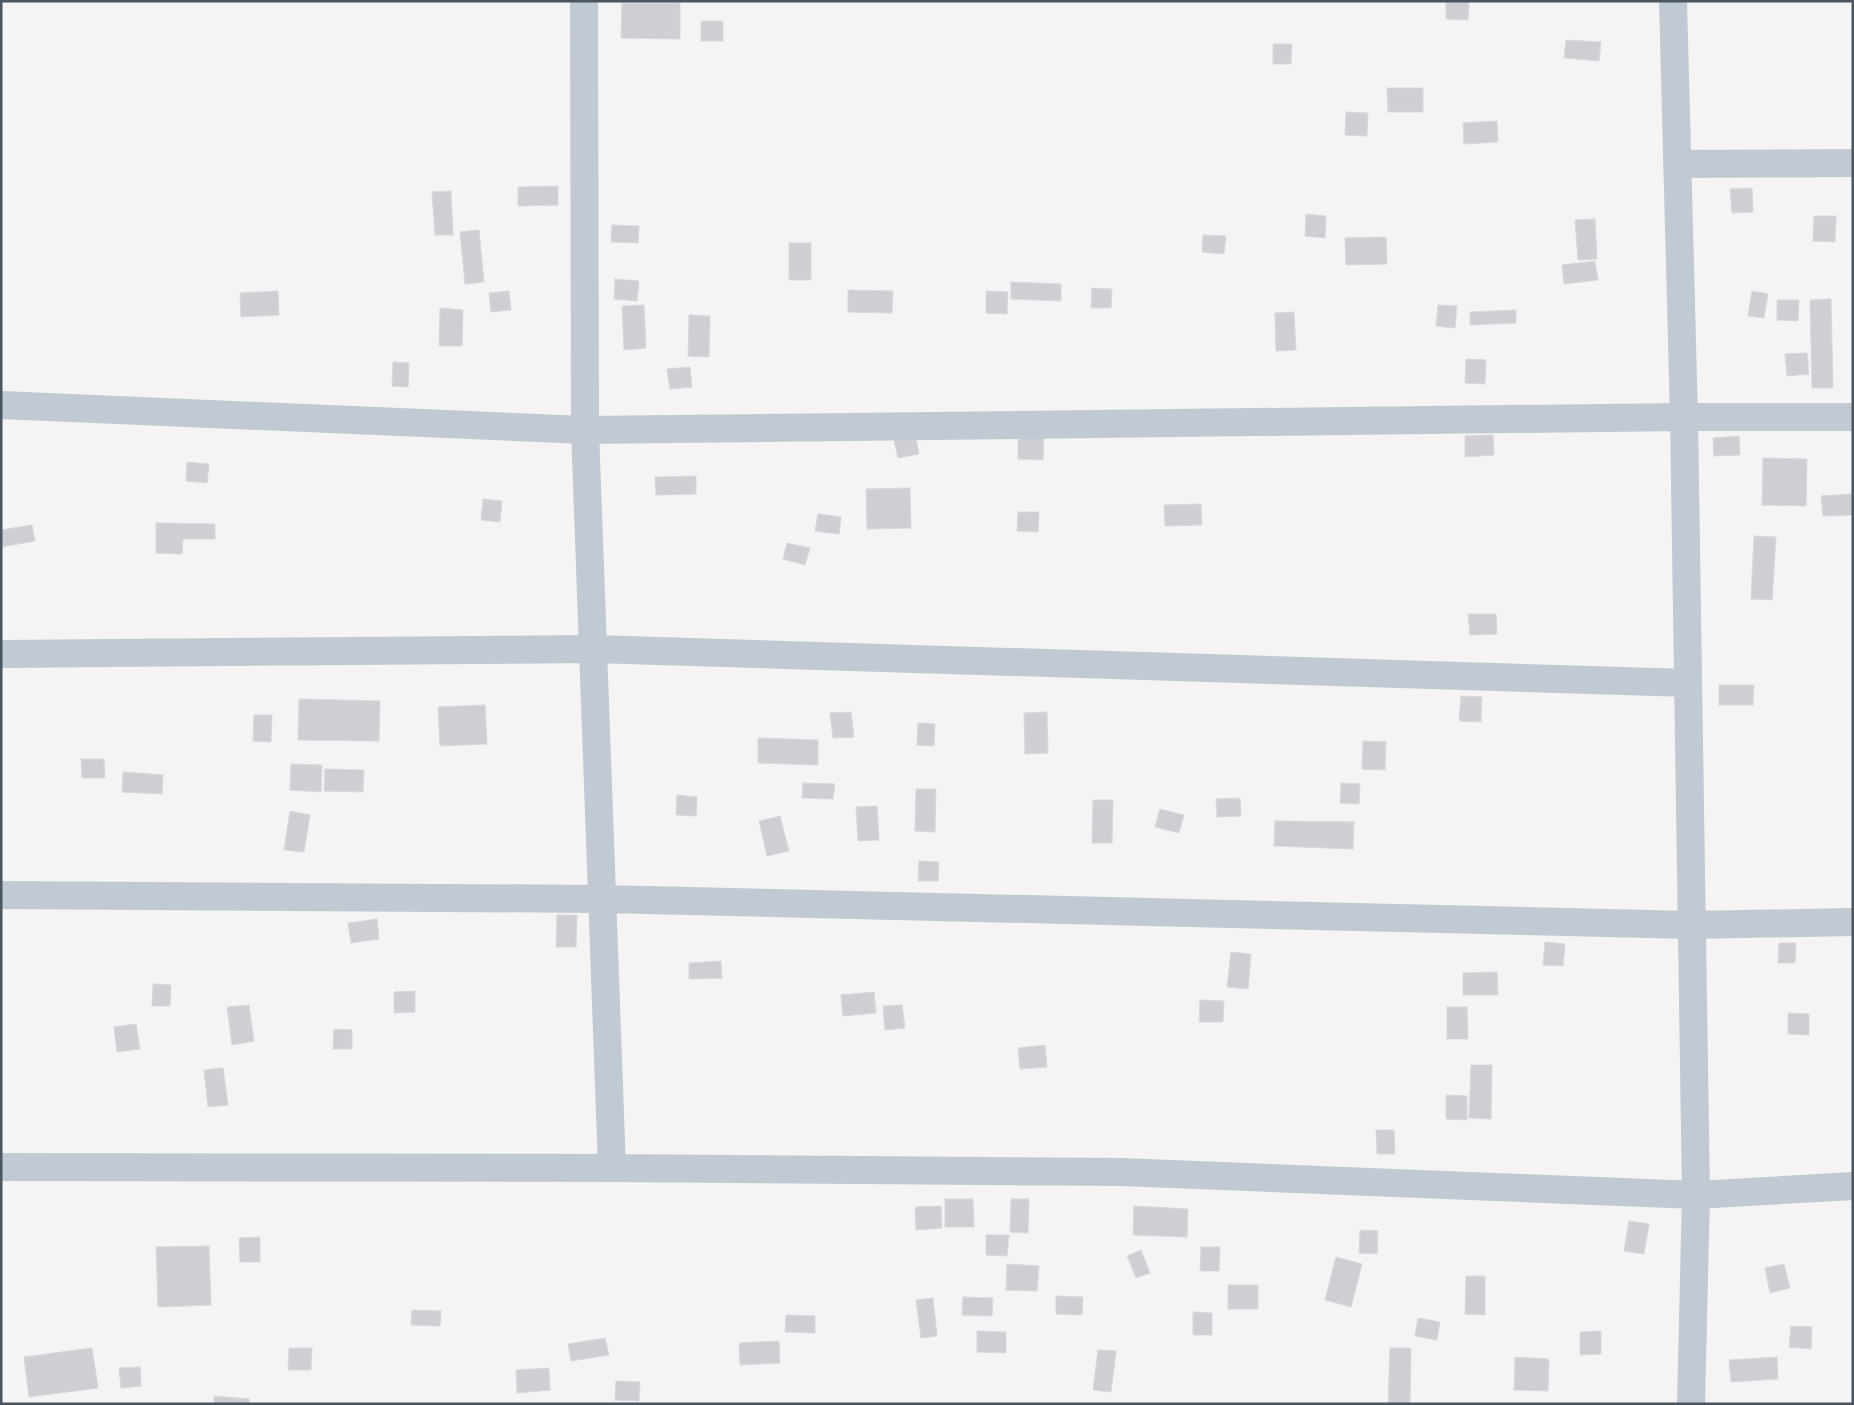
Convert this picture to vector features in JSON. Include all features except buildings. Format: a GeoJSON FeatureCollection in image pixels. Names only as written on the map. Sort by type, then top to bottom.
{"type":"FeatureCollection","features":[{"type":"Feature","properties":{"kind":"street"},"geometry":{"type":"LineString","coordinates":[[584,1],[585,430],[612,1168]]}},
{"type":"Feature","properties":{"kind":"street"},"geometry":{"type":"LineString","coordinates":[[1673,1],[1684,417],[1696,1195],[1691,1404]]}},
{"type":"Feature","properties":{"kind":"street"},"geometry":{"type":"LineString","coordinates":[[1678,164],[1853,163]]}},
{"type":"Feature","properties":{"kind":"street"},"geometry":{"type":"LineString","coordinates":[[1,405],[585,430],[1684,417],[1853,417]]}},
{"type":"Feature","properties":{"kind":"street"},"geometry":{"type":"LineString","coordinates":[[1,654],[594,649],[1688,683]]}},
{"type":"Feature","properties":{"kind":"street"},"geometry":{"type":"LineString","coordinates":[[1,895],[603,899],[1691,925],[1853,922]]}},
{"type":"Feature","properties":{"kind":"street"},"geometry":{"type":"LineString","coordinates":[[1,1167],[612,1168],[1121,1172],[1696,1195],[1853,1186]]}}]}
